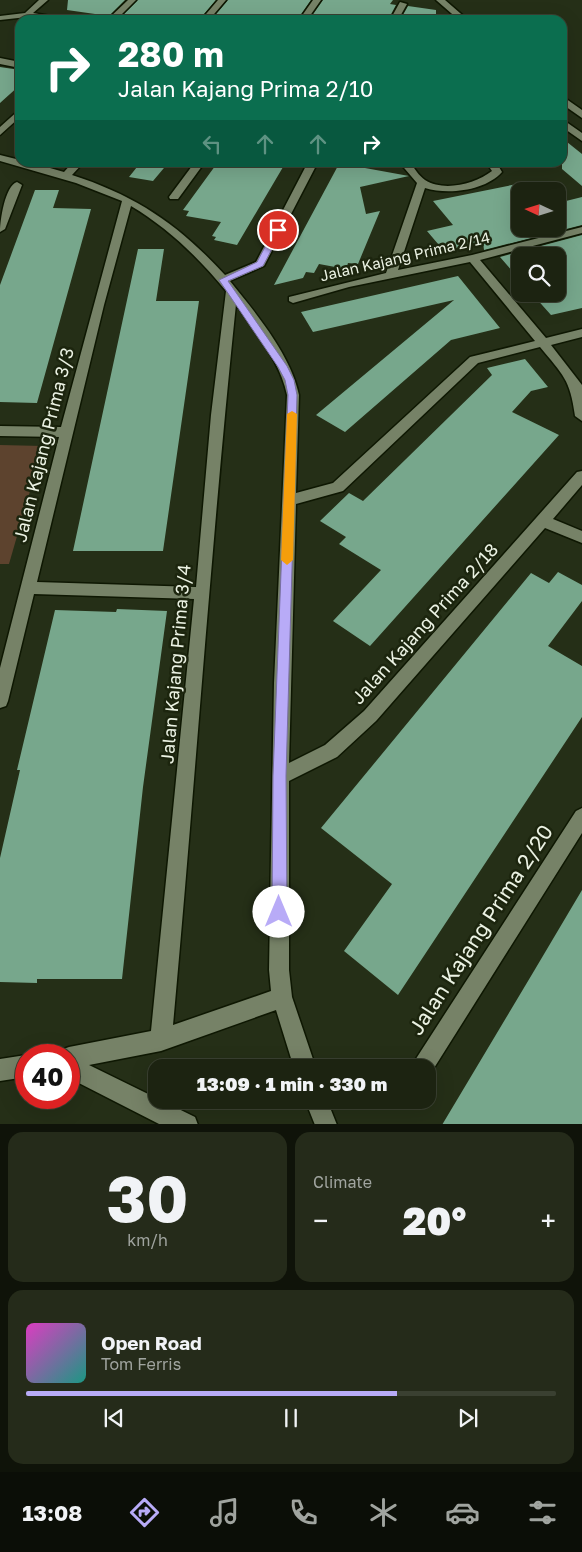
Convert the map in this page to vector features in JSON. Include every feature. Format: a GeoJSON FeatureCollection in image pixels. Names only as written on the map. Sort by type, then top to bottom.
{"type":"FeatureCollection","features":[{"type":"Feature","properties":{"kind":"street"},"geometry":{"type":"LineString","coordinates":[[27,15],[44,0]]}},
{"type":"Feature","properties":{"kind":"street"},"geometry":{"type":"LineString","coordinates":[[116,15],[132,0]]}},
{"type":"Feature","properties":{"kind":"street"},"geometry":{"type":"LineString","coordinates":[[209,15],[222,0]]}},
{"type":"Feature","properties":{"kind":"street"},"geometry":{"type":"LineString","coordinates":[[306,15],[317,0]]}},
{"type":"Feature","properties":{"kind":"street"},"geometry":{"type":"LineString","coordinates":[[439,0],[458,15]]}},
{"type":"Feature","properties":{"kind":"street"},"geometry":{"type":"LineString","coordinates":[[397,15],[403,4]]}},
{"type":"Feature","properties":{"kind":"street"},"geometry":{"type":"LineString","coordinates":[[0,18],[15,16]]}},
{"type":"Feature","properties":{"kind":"street"},"geometry":{"type":"LineString","coordinates":[[0,61],[15,63]]}},
{"type":"Feature","properties":{"kind":"street"},"geometry":{"type":"LineString","coordinates":[[567,103],[582,115]]}},
{"type":"Feature","properties":{"kind":"street"},"geometry":{"type":"LineString","coordinates":[[0,132],[15,117]]}},
{"type":"Feature","properties":{"kind":"street"},"geometry":{"type":"LineString","coordinates":[[567,126],[582,138]]}},
{"type":"Feature","properties":{"kind":"street"},"geometry":{"type":"LineString","coordinates":[[0,158],[15,162]]}},
{"type":"Feature","properties":{"kind":"street"},"geometry":{"type":"LineString","coordinates":[[35,167],[67,175],[127,200],[159,219],[184,240],[228,286],[290,380],[292,395],[291,500],[285,586],[280,776],[279,970],[282,997],[302,1059]]}},
{"type":"Feature","properties":{"kind":"street"},"geometry":{"type":"LineString","coordinates":[[67,175],[74,167]]}},
{"type":"Feature","properties":{"kind":"street"},"geometry":{"type":"LineString","coordinates":[[174,197],[196,167]]}},
{"type":"Feature","properties":{"kind":"street"},"geometry":{"type":"LineString","coordinates":[[228,286],[260,264],[311,167]]}},
{"type":"Feature","properties":{"kind":"street"},"geometry":{"type":"LineString","coordinates":[[408,167],[422,183],[440,188],[452,188],[490,178],[497,172],[494,167]]}},
{"type":"Feature","properties":{"kind":"street"},"geometry":{"type":"LineString","coordinates":[[391,274],[422,183]]}},
{"type":"Feature","properties":{"kind":"street"},"geometry":{"type":"LineString","coordinates":[[0,229],[17,185]]}},
{"type":"Feature","properties":{"kind":"street","name":"Jalan Kajang Prima 3/3"},"geometry":{"type":"LineString","coordinates":[[0,701],[66,432],[127,200]]}},
{"type":"Feature","properties":{"kind":"street","name":"Jalan Kajang Prima 2/14"},"geometry":{"type":"LineString","coordinates":[[293,299],[391,274],[473,258],[582,230]]}},
{"type":"Feature","properties":{"kind":"street"},"geometry":{"type":"LineString","coordinates":[[473,258],[573,379],[578,390],[582,416]]}},
{"type":"Feature","properties":{"kind":"street","name":"Jalan Kajang Prima 3/4"},"geometry":{"type":"LineString","coordinates":[[162,1040],[186,788],[228,286]]}},
{"type":"Feature","properties":{"kind":"street"},"geometry":{"type":"LineString","coordinates":[[291,500],[338,487],[474,360],[582,332]]}},
{"type":"Feature","properties":{"kind":"street"},"geometry":{"type":"LineString","coordinates":[[0,431],[66,432]]}},
{"type":"Feature","properties":{"kind":"street","name":"Jalan Kajang Prima 2/18"},"geometry":{"type":"LineString","coordinates":[[280,776],[331,751],[370,716],[582,476]]}},
{"type":"Feature","properties":{"kind":"street"},"geometry":{"type":"LineString","coordinates":[[542,521],[582,536]]}},
{"type":"Feature","properties":{"kind":"street"},"geometry":{"type":"LineString","coordinates":[[28,588],[201,593]]}},
{"type":"Feature","properties":{"kind":"street","name":"Jalan Kajang Prima 2/20"},"geometry":{"type":"LineString","coordinates":[[427,1059],[582,818]]}},
{"type":"Feature","properties":{"kind":"street"},"geometry":{"type":"LineString","coordinates":[[80,1056],[162,1040],[282,997]]}},
{"type":"Feature","properties":{"kind":"street"},"geometry":{"type":"LineString","coordinates":[[0,1070],[15,1068]]}},
{"type":"Feature","properties":{"kind":"street"},"geometry":{"type":"LineString","coordinates":[[80,1072],[125,1096],[187,1124]]}},
{"type":"Feature","properties":{"kind":"street"},"geometry":{"type":"LineString","coordinates":[[320,1109],[326,1124]]}},
{"type":"Feature","properties":{"kind":"shaded area"},"geometry":{"type":"Polygon","coordinates":[[[0,445],[43,446],[9,564],[0,564],[0,445]]]}},
{"type":"Feature","properties":{"kind":"building"},"geometry":{"type":"Polygon","coordinates":[[[68,0],[125,0],[110,15],[67,10],[68,0]]]}},
{"type":"Feature","properties":{"kind":"building"},"geometry":{"type":"Polygon","coordinates":[[[138,0],[216,0],[203,15],[123,15],[138,0]]]}},
{"type":"Feature","properties":{"kind":"building"},"geometry":{"type":"Polygon","coordinates":[[[228,0],[311,0],[300,15],[215,15],[228,0]]]}},
{"type":"Feature","properties":{"kind":"building"},"geometry":{"type":"Polygon","coordinates":[[[323,0],[393,0],[390,4],[396,5],[391,15],[312,15],[323,0]]]}},
{"type":"Feature","properties":{"kind":"building"},"geometry":{"type":"Polygon","coordinates":[[[408,6],[436,10],[436,15],[403,15],[408,6]]]}},
{"type":"Feature","properties":{"kind":"building"},"geometry":{"type":"Polygon","coordinates":[[[0,67],[15,69],[15,90],[0,103],[0,67]]]}},
{"type":"Feature","properties":{"kind":"building"},"geometry":{"type":"Polygon","coordinates":[[[567,142],[582,154],[582,186],[562,167],[567,167],[567,142]]]}},
{"type":"Feature","properties":{"kind":"building"},"geometry":{"type":"Polygon","coordinates":[[[137,167],[165,167],[153,181],[129,177],[137,167]]]}},
{"type":"Feature","properties":{"kind":"building"},"geometry":{"type":"Polygon","coordinates":[[[214,167],[283,167],[237,245],[214,240],[216,237],[212,236],[221,222],[186,216],[189,211],[183,210],[214,167]]]}},
{"type":"Feature","properties":{"kind":"building"},"geometry":{"type":"Polygon","coordinates":[[[337,167],[366,167],[409,176],[360,187],[366,214],[380,211],[358,264],[348,263],[346,269],[319,264],[314,273],[306,272],[303,278],[274,285],[337,167]]]}},
{"type":"Feature","properties":{"kind":"building"},"geometry":{"type":"Polygon","coordinates":[[[511,185],[511,238],[531,238],[484,250],[483,242],[444,251],[427,231],[453,225],[433,201],[511,185]]]}},
{"type":"Feature","properties":{"kind":"building"},"geometry":{"type":"Polygon","coordinates":[[[35,190],[59,190],[53,208],[91,209],[37,403],[0,402],[0,285],[35,190]]]}},
{"type":"Feature","properties":{"kind":"building"},"geometry":{"type":"Polygon","coordinates":[[[582,197],[582,225],[566,229],[566,201],[582,197]]]}},
{"type":"Feature","properties":{"kind":"building"},"geometry":{"type":"Polygon","coordinates":[[[582,235],[582,308],[551,315],[539,302],[566,302],[566,247],[537,247],[582,235]]]}},
{"type":"Feature","properties":{"kind":"building"},"geometry":{"type":"Polygon","coordinates":[[[138,249],[164,249],[156,301],[199,301],[163,551],[73,551],[138,249]]]}},
{"type":"Feature","properties":{"kind":"building"},"geometry":{"type":"Polygon","coordinates":[[[511,254],[511,270],[500,257],[511,254]]]}},
{"type":"Feature","properties":{"kind":"building"},"geometry":{"type":"Polygon","coordinates":[[[458,276],[500,328],[451,340],[345,432],[316,415],[454,300],[313,332],[301,312],[458,276]]]}},
{"type":"Feature","properties":{"kind":"building"},"geometry":{"type":"Polygon","coordinates":[[[525,359],[548,387],[531,391],[512,412],[559,435],[370,646],[333,621],[381,570],[339,544],[346,537],[320,521],[349,493],[363,501],[492,375],[487,368],[525,359]]]}},
{"type":"Feature","properties":{"kind":"building"},"geometry":{"type":"Polygon","coordinates":[[[558,572],[582,585],[582,601],[548,646],[582,666],[582,717],[398,995],[344,951],[392,884],[321,828],[531,573],[549,583],[558,572]]]}},
{"type":"Feature","properties":{"kind":"building"},"geometry":{"type":"Polygon","coordinates":[[[117,609],[167,611],[143,787],[122,979],[37,979],[37,983],[0,982],[0,858],[20,770],[17,770],[55,610],[116,612],[117,609]]]}},
{"type":"Feature","properties":{"kind":"building"},"geometry":{"type":"Polygon","coordinates":[[[582,890],[582,1124],[443,1124],[582,890]]]}},
{"type":"Feature","properties":{"kind":"slow traffic"},"geometry":{"type":"LineString","coordinates":[[287,560],[291,500],[292,414]]}},
{"type":"Feature","properties":{"kind":"route"},"geometry":{"type":"LineString","coordinates":[[278,230],[260,264],[242,274],[223,280],[282,366],[290,380],[292,395],[291,500],[285,586],[280,776],[279,912]]}}]}
